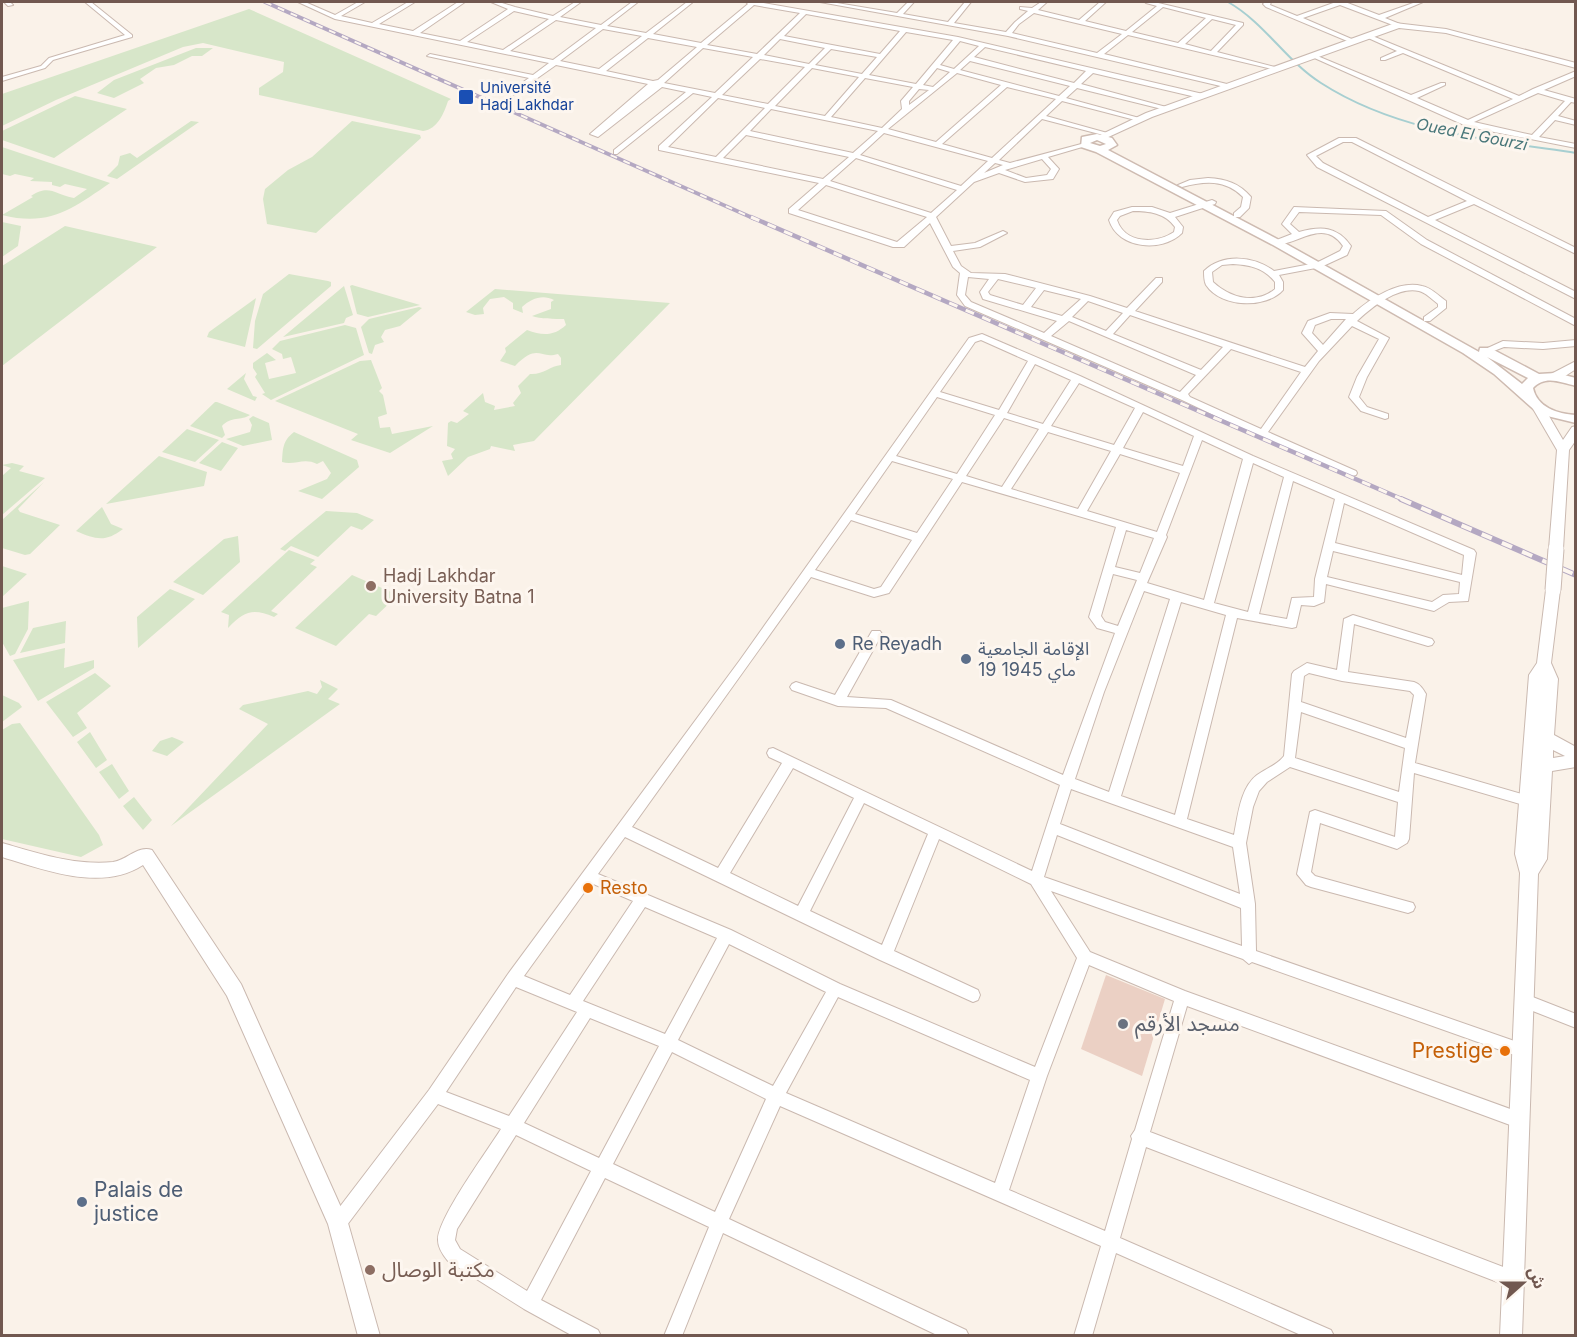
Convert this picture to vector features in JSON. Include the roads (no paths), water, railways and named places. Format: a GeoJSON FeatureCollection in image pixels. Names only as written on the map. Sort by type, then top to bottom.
{"type":"FeatureCollection","features":[{"type":"Feature","properties":{"kind":"main road"},"geometry":{"type":"LineString","coordinates":[[1085,145],[1109,141],[1209,203],[1237,215],[1280,242]]}},
{"type":"Feature","properties":{"kind":"main road"},"geometry":{"type":"LineString","coordinates":[[1109,141],[1209,203],[1382,298],[1479,357],[1526,394],[1538,407],[1552,415],[1575,419]]}},
{"type":"Feature","properties":{"kind":"main road"},"geometry":{"type":"LineString","coordinates":[[1382,298],[1427,319],[1538,378],[1555,377],[1575,382]]}},
{"type":"Feature","properties":{"kind":"main road"},"geometry":{"type":"LineString","coordinates":[[1526,394],[1526,387],[1538,378]]}},
{"type":"Feature","properties":{"kind":"street"},"geometry":{"type":"LineString","coordinates":[[2,79],[43,67],[51,59],[130,36],[88,2]]}},
{"type":"Feature","properties":{"kind":"street"},"geometry":{"type":"LineString","coordinates":[[301,2],[335,17],[882,130],[1010,165]]}},
{"type":"Feature","properties":{"kind":"street"},"geometry":{"type":"LineString","coordinates":[[335,17],[362,2]]}},
{"type":"Feature","properties":{"kind":"street"},"geometry":{"type":"LineString","coordinates":[[373,25],[411,2]]}},
{"type":"Feature","properties":{"kind":"street"},"geometry":{"type":"LineString","coordinates":[[413,33],[462,2]]}},
{"type":"Feature","properties":{"kind":"street"},"geometry":{"type":"LineString","coordinates":[[494,2],[555,18],[933,89]]}},
{"type":"Feature","properties":{"kind":"street"},"geometry":{"type":"LineString","coordinates":[[504,52],[578,2]]}},
{"type":"Feature","properties":{"kind":"street"},"geometry":{"type":"LineString","coordinates":[[512,94],[634,2]]}},
{"type":"Feature","properties":{"kind":"street"},"geometry":{"type":"LineString","coordinates":[[600,72],[690,2]]}},
{"type":"Feature","properties":{"kind":"street"},"geometry":{"type":"LineString","coordinates":[[658,83],[594,134],[598,135],[702,46],[751,2],[958,39],[1200,96]]}},
{"type":"Feature","properties":{"kind":"street"},"geometry":{"type":"LineString","coordinates":[[823,2],[853,4],[899,15],[1008,34],[1229,86]]}},
{"type":"Feature","properties":{"kind":"street"},"geometry":{"type":"LineString","coordinates":[[899,15],[911,2]]}},
{"type":"Feature","properties":{"kind":"street"},"geometry":{"type":"LineString","coordinates":[[949,24],[968,2]]}},
{"type":"Feature","properties":{"kind":"street"},"geometry":{"type":"LineString","coordinates":[[1008,34],[1017,23],[1044,2]]}},
{"type":"Feature","properties":{"kind":"street"},"geometry":{"type":"LineString","coordinates":[[1080,22],[1103,2]]}},
{"type":"Feature","properties":{"kind":"street"},"geometry":{"type":"LineString","coordinates":[[1148,2],[1235,21],[1242,26],[1212,53]]}},
{"type":"Feature","properties":{"kind":"street"},"geometry":{"type":"LineString","coordinates":[[1268,2],[1266,4],[1268,6],[1352,41]]}},
{"type":"Feature","properties":{"kind":"street"},"geometry":{"type":"LineString","coordinates":[[1297,18],[1340,2],[1398,25],[1446,31],[1573,64]]}},
{"type":"Feature","properties":{"kind":"street"},"geometry":{"type":"LineString","coordinates":[[1378,18],[1420,2]]}},
{"type":"Feature","properties":{"kind":"street"},"geometry":{"type":"LineString","coordinates":[[1017,23],[1024,4],[1035,11],[1276,68]]}},
{"type":"Feature","properties":{"kind":"street"},"geometry":{"type":"LineString","coordinates":[[460,44],[510,5]]}},
{"type":"Feature","properties":{"kind":"street"},"geometry":{"type":"LineString","coordinates":[[1100,54],[1162,5]]}},
{"type":"Feature","properties":{"kind":"street"},"geometry":{"type":"LineString","coordinates":[[805,12],[662,148],[825,183],[931,216],[957,267],[964,273],[996,276],[1088,298],[1306,371]]}},
{"type":"Feature","properties":{"kind":"street"},"geometry":{"type":"LineString","coordinates":[[1179,46],[1212,16]]}},
{"type":"Feature","properties":{"kind":"street"},"geometry":{"type":"LineString","coordinates":[[1042,117],[1109,141],[1139,119],[1166,108],[1398,25]]}},
{"type":"Feature","properties":{"kind":"street"},"geometry":{"type":"LineString","coordinates":[[825,119],[905,29]]}},
{"type":"Feature","properties":{"kind":"street"},"geometry":{"type":"LineString","coordinates":[[1368,36],[1517,98]]}},
{"type":"Feature","properties":{"kind":"street"},"geometry":{"type":"LineString","coordinates":[[779,37],[881,56]]}},
{"type":"Feature","properties":{"kind":"street"},"geometry":{"type":"LineString","coordinates":[[906,110],[905,101],[958,39]]}},
{"type":"Feature","properties":{"kind":"street"},"geometry":{"type":"LineString","coordinates":[[984,45],[953,70],[920,103],[906,110],[882,130],[792,212],[896,245],[902,244],[1092,70]]}},
{"type":"Feature","properties":{"kind":"street"},"geometry":{"type":"LineString","coordinates":[[717,160],[830,46]]}},
{"type":"Feature","properties":{"kind":"street"},"geometry":{"type":"LineString","coordinates":[[1383,59],[1402,51]]}},
{"type":"Feature","properties":{"kind":"street"},"geometry":{"type":"LineString","coordinates":[[430,56],[533,77]]}},
{"type":"Feature","properties":{"kind":"street"},"geometry":{"type":"LineString","coordinates":[[1313,56],[1467,123],[1498,132],[1575,146]]}},
{"type":"Feature","properties":{"kind":"street"},"geometry":{"type":"LineString","coordinates":[[968,58],[1166,108]]}},
{"type":"Feature","properties":{"kind":"street"},"geometry":{"type":"LineString","coordinates":[[936,66],[1139,119]]}},
{"type":"Feature","properties":{"kind":"street"},"geometry":{"type":"LineString","coordinates":[[1467,123],[1517,98],[1575,74]]}},
{"type":"Feature","properties":{"kind":"street"},"geometry":{"type":"LineString","coordinates":[[936,146],[1006,84]]}},
{"type":"Feature","properties":{"kind":"street"},"geometry":{"type":"LineString","coordinates":[[1410,98],[1443,84]]}},
{"type":"Feature","properties":{"kind":"street"},"geometry":{"type":"LineString","coordinates":[[1535,90],[1572,101]]}},
{"type":"Feature","properties":{"kind":"street"},"geometry":{"type":"LineString","coordinates":[[617,152],[691,91]]}},
{"type":"Feature","properties":{"kind":"street"},"geometry":{"type":"LineString","coordinates":[[1534,138],[1572,101]]}},
{"type":"Feature","properties":{"kind":"street"},"geometry":{"type":"LineString","coordinates":[[1553,117],[1575,123]]}},
{"type":"Feature","properties":{"kind":"street"},"geometry":{"type":"LineString","coordinates":[[744,132],[856,156],[962,189]]}},
{"type":"Feature","properties":{"kind":"street"},"geometry":{"type":"LineString","coordinates":[[1575,252],[1353,140],[1342,140],[1311,155],[1320,165],[1575,296]]}},
{"type":"Feature","properties":{"kind":"street"},"geometry":{"type":"LineString","coordinates":[[969,181],[1010,165],[1085,145]]}},
{"type":"Feature","properties":{"kind":"street"},"geometry":{"type":"LineString","coordinates":[[999,170],[1025,180],[1050,177],[1055,169],[1043,156]]}},
{"type":"Feature","properties":{"kind":"street"},"geometry":{"type":"LineString","coordinates":[[1182,185],[1205,179],[1233,186],[1245,195],[1247,200],[1245,208],[1237,215]]}},
{"type":"Feature","properties":{"kind":"street"},"geometry":{"type":"LineString","coordinates":[[1429,220],[1473,201]]}},
{"type":"Feature","properties":{"kind":"street"},"geometry":{"type":"LineString","coordinates":[[1170,216],[1179,227],[1178,233],[1160,242],[1146,242],[1126,237],[1117,231],[1113,224],[1117,214],[1132,209],[1152,210],[1170,216],[1209,203]]}},
{"type":"Feature","properties":{"kind":"street"},"geometry":{"type":"LineString","coordinates":[[1298,235],[1286,224],[1297,208],[1336,212],[1377,211],[1424,242],[1575,323]]}},
{"type":"Feature","properties":{"kind":"street"},"geometry":{"type":"LineString","coordinates":[[1274,274],[1279,282],[1279,290],[1267,298],[1253,300],[1223,294],[1212,287],[1206,275],[1215,265],[1233,261],[1256,265],[1274,274],[1320,264],[1344,253],[1347,246],[1344,241],[1324,231],[1298,235],[1280,242]]}},
{"type":"Feature","properties":{"kind":"street"},"geometry":{"type":"LineString","coordinates":[[948,249],[977,245],[1003,233]]}},
{"type":"Feature","properties":{"kind":"street"},"geometry":{"type":"LineString","coordinates":[[964,273],[962,295],[968,304],[1183,396],[1262,434],[1352,473]]}},
{"type":"Feature","properties":{"kind":"street"},"geometry":{"type":"LineString","coordinates":[[996,276],[984,295],[1025,309],[1067,319],[1202,374]]}},
{"type":"Feature","properties":{"kind":"street"},"geometry":{"type":"LineString","coordinates":[[1108,334],[1159,280]]}},
{"type":"Feature","properties":{"kind":"street"},"geometry":{"type":"LineString","coordinates":[[1025,309],[1042,286]]}},
{"type":"Feature","properties":{"kind":"street"},"geometry":{"type":"LineString","coordinates":[[1262,434],[1322,349],[1351,319],[1382,298],[1407,288],[1429,291],[1441,300],[1444,305],[1427,319]]}},
{"type":"Feature","properties":{"kind":"street"},"geometry":{"type":"LineString","coordinates":[[1046,336],[1088,298]]}},
{"type":"Feature","properties":{"kind":"street"},"geometry":{"type":"LineString","coordinates":[[1322,349],[1307,333],[1311,323],[1330,316],[1351,319],[1384,338],[1354,397],[1364,409],[1385,416]]}},
{"type":"Feature","properties":{"kind":"street"},"geometry":{"type":"LineString","coordinates":[[338,1223],[435,1095],[513,979],[976,338],[982,337],[1077,378],[1289,476],[1468,551],[1464,598],[1447,598],[1434,608],[1322,579]]}},
{"type":"Feature","properties":{"kind":"street"},"geometry":{"type":"LineString","coordinates":[[1486,351],[1503,344],[1543,346],[1575,342]]}},
{"type":"Feature","properties":{"kind":"street"},"geometry":{"type":"LineString","coordinates":[[1183,396],[1230,345]]}},
{"type":"Feature","properties":{"kind":"street"},"geometry":{"type":"LineString","coordinates":[[808,572],[874,592],[882,591],[1003,415],[1033,360]]}},
{"type":"Feature","properties":{"kind":"street"},"geometry":{"type":"LineString","coordinates":[[1555,377],[1575,364]]}},
{"type":"Feature","properties":{"kind":"street"},"geometry":{"type":"LineString","coordinates":[[1004,492],[1077,378]]}},
{"type":"Feature","properties":{"kind":"street"},"geometry":{"type":"LineString","coordinates":[[936,394],[1186,471]]}},
{"type":"Feature","properties":{"kind":"street"},"geometry":{"type":"LineString","coordinates":[[1081,513],[1141,407]]}},
{"type":"Feature","properties":{"kind":"street"},"geometry":{"type":"LineString","coordinates":[[1538,407],[1563,450]]}},
{"type":"Feature","properties":{"kind":"street"},"geometry":{"type":"LineString","coordinates":[[1511,1335],[1529,873],[1537,864],[1535,803],[1539,739],[1537,675],[1544,663],[1553,590],[1563,450],[1575,430]]}},
{"type":"Feature","properties":{"kind":"street"},"geometry":{"type":"LineString","coordinates":[[1199,435],[1162,537],[1122,631],[1067,782],[1036,880],[1085,957],[1182,997],[1521,1121]]}},
{"type":"Feature","properties":{"kind":"street"},"geometry":{"type":"LineString","coordinates":[[889,457],[957,479],[1162,537]]}},
{"type":"Feature","properties":{"kind":"street"},"geometry":{"type":"LineString","coordinates":[[1208,605],[1249,458]]}},
{"type":"Feature","properties":{"kind":"street"},"geometry":{"type":"LineString","coordinates":[[1252,617],[1289,476]]}},
{"type":"Feature","properties":{"kind":"street"},"geometry":{"type":"LineString","coordinates":[[1109,569],[1178,596],[1232,613],[1292,624],[1296,601],[1320,600],[1322,579],[1340,498]]}},
{"type":"Feature","properties":{"kind":"street"},"geometry":{"type":"LineString","coordinates":[[848,515],[919,538]]}},
{"type":"Feature","properties":{"kind":"street"},"geometry":{"type":"LineString","coordinates":[[1122,525],[1095,617],[1101,625],[1122,631]]}},
{"type":"Feature","properties":{"kind":"street"},"geometry":{"type":"LineString","coordinates":[[1330,546],[1467,580]]}},
{"type":"Feature","properties":{"kind":"street"},"geometry":{"type":"LineString","coordinates":[[1114,798],[1178,596]]}},
{"type":"Feature","properties":{"kind":"street"},"geometry":{"type":"LineString","coordinates":[[1180,821],[1232,613]]}},
{"type":"Feature","properties":{"kind":"street"},"geometry":{"type":"LineString","coordinates":[[1342,676],[1350,620],[1428,642]]}},
{"type":"Feature","properties":{"kind":"street"},"geometry":{"type":"LineString","coordinates":[[838,701],[876,634]]}},
{"type":"Feature","properties":{"kind":"street"},"geometry":{"type":"LineString","coordinates":[[1535,803],[1544,765],[1539,739],[1547,718],[1550,679],[1544,663]]}},
{"type":"Feature","properties":{"kind":"street"},"geometry":{"type":"LineString","coordinates":[[1249,957],[1248,904],[1239,843],[1253,788],[1261,780],[1285,766],[1288,761],[1298,674],[1307,668],[1414,687],[1418,691],[1399,843],[1315,816],[1304,874],[1311,881],[1408,907]]}},
{"type":"Feature","properties":{"kind":"street"},"geometry":{"type":"LineString","coordinates":[[796,687],[838,701],[887,704],[1067,782],[1239,843]]}},
{"type":"Feature","properties":{"kind":"street"},"geometry":{"type":"LineString","coordinates":[[1295,705],[1412,745]]}},
{"type":"Feature","properties":{"kind":"street"},"geometry":{"type":"LineString","coordinates":[[1547,718],[1563,735],[1573,758]]}},
{"type":"Feature","properties":{"kind":"street"},"geometry":{"type":"LineString","coordinates":[[1539,739],[1573,758]]}},
{"type":"Feature","properties":{"kind":"street"},"geometry":{"type":"LineString","coordinates":[[773,753],[1036,880],[1249,957],[1523,1051]]}},
{"type":"Feature","properties":{"kind":"street"},"geometry":{"type":"LineString","coordinates":[[1544,765],[1573,758]]}},
{"type":"Feature","properties":{"kind":"street"},"geometry":{"type":"LineString","coordinates":[[1288,761],[1405,799]]}},
{"type":"Feature","properties":{"kind":"street"},"geometry":{"type":"LineString","coordinates":[[721,876],[790,762]]}},
{"type":"Feature","properties":{"kind":"street"},"geometry":{"type":"LineString","coordinates":[[1408,766],[1535,803]]}},
{"type":"Feature","properties":{"kind":"street"},"geometry":{"type":"LineString","coordinates":[[802,912],[861,797]]}},
{"type":"Feature","properties":{"kind":"street"},"geometry":{"type":"LineString","coordinates":[[1052,827],[1248,904]]}},
{"type":"Feature","properties":{"kind":"street"},"geometry":{"type":"LineString","coordinates":[[622,829],[802,912],[885,955],[973,995]]}},
{"type":"Feature","properties":{"kind":"street"},"geometry":{"type":"LineString","coordinates":[[885,955],[935,832]]}},
{"type":"Feature","properties":{"kind":"street"},"geometry":{"type":"LineString","coordinates":[[2,850],[58,865],[100,869],[126,866],[146,855],[234,990],[338,1223],[369,1335]]}},
{"type":"Feature","properties":{"kind":"street"},"geometry":{"type":"LineString","coordinates":[[589,876],[726,934],[835,989],[1039,1076]]}},
{"type":"Feature","properties":{"kind":"street"},"geometry":{"type":"LineString","coordinates":[[592,1335],[530,1303],[454,1255],[447,1248],[445,1237],[450,1224],[511,1125],[643,898]]}},
{"type":"Feature","properties":{"kind":"street"},"geometry":{"type":"LineString","coordinates":[[530,1303],[726,934]]}},
{"type":"Feature","properties":{"kind":"street"},"geometry":{"type":"LineString","coordinates":[[999,1195],[1039,1076],[1085,957]]}},
{"type":"Feature","properties":{"kind":"street"},"geometry":{"type":"LineString","coordinates":[[513,979],[667,1042],[776,1096],[1325,1335]]}},
{"type":"Feature","properties":{"kind":"street"},"geometry":{"type":"LineString","coordinates":[[673,1335],[720,1221],[776,1096],[835,989]]}},
{"type":"Feature","properties":{"kind":"street"},"geometry":{"type":"LineString","coordinates":[[1083,1335],[1139,1136],[1182,997]]}},
{"type":"Feature","properties":{"kind":"street"},"geometry":{"type":"LineString","coordinates":[[1525,1001],[1575,1021]]}},
{"type":"Feature","properties":{"kind":"street"},"geometry":{"type":"LineString","coordinates":[[435,1095],[511,1125],[960,1335]]}},
{"type":"Feature","properties":{"kind":"street"},"geometry":{"type":"LineString","coordinates":[[1139,1136],[1513,1279]]}},
{"type":"Feature","properties":{"kind":"waterway","name":"Oued El Gourzi"},"geometry":{"type":"LineString","coordinates":[[1228,2],[1253,20],[1308,74],[1350,100],[1381,113],[1444,132],[1576,153]]}},
{"type":"Feature","properties":{"kind":"railway"},"geometry":{"type":"LineString","coordinates":[[265,2],[755,219]]}},
{"type":"Feature","properties":{"kind":"railway"},"geometry":{"type":"LineString","coordinates":[[751,217],[1404,500]]}},
{"type":"Feature","properties":{"kind":"railway"},"geometry":{"type":"LineString","coordinates":[[1401,499],[1576,575]]}},
{"type":"Feature","properties":{"kind":"place","name":"Université Hadj Lakhdar"},"geometry":{"type":"Point","coordinates":[466,97]}},
{"type":"Feature","properties":{"kind":"place","name":"Hadj Lakhdar University Batna 1"},"geometry":{"type":"Point","coordinates":[371,586]}},
{"type":"Feature","properties":{"kind":"place","name":"Re Reyadh"},"geometry":{"type":"Point","coordinates":[840,644]}},
{"type":"Feature","properties":{"kind":"place","name":"الإقامة الجامعية 19 ماي 1945"},"geometry":{"type":"Point","coordinates":[966,659]}},
{"type":"Feature","properties":{"kind":"place","name":"Resto"},"geometry":{"type":"Point","coordinates":[588,888]}},
{"type":"Feature","properties":{"kind":"place","name":"مسجد الأرقم"},"geometry":{"type":"Point","coordinates":[1123,1024]}},
{"type":"Feature","properties":{"kind":"place","name":"Prestige"},"geometry":{"type":"Point","coordinates":[1505,1051]}},
{"type":"Feature","properties":{"kind":"place","name":"Palais de justice"},"geometry":{"type":"Point","coordinates":[82,1202]}},
{"type":"Feature","properties":{"kind":"place","name":"مكتبة الوصال"},"geometry":{"type":"Point","coordinates":[370,1270]}}]}
